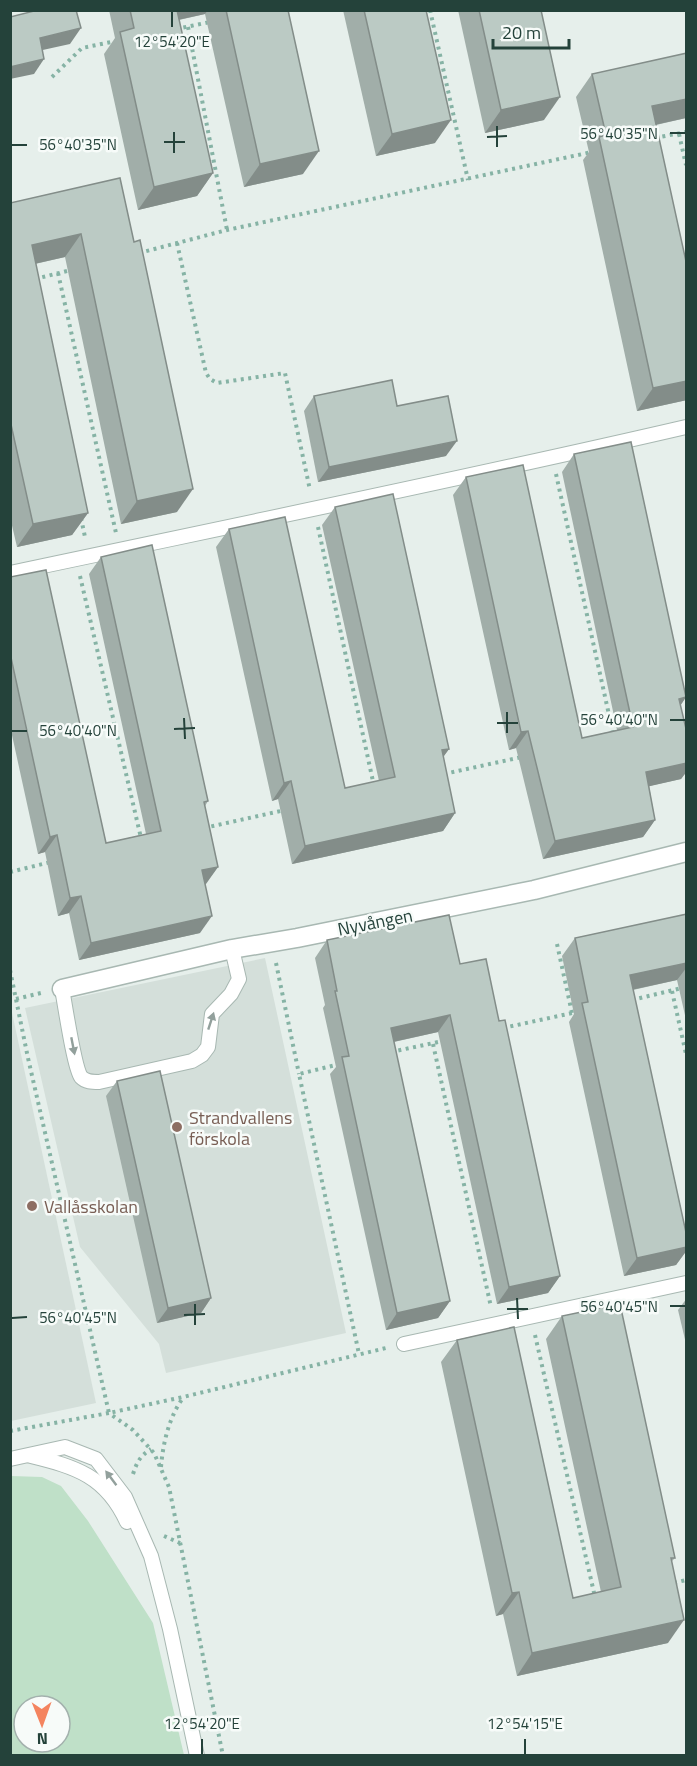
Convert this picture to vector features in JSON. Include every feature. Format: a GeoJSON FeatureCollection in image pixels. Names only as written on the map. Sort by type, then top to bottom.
{"type":"FeatureCollection","features":[{"type":"Feature","properties":{"kind":"street","name":"Nyvången"},"geometry":{"type":"LineString","coordinates":[[62,988],[232,949],[534,890],[687,852]]}},
{"type":"Feature","properties":{"kind":"lane"},"geometry":{"type":"LineString","coordinates":[[10,573],[314,510],[687,427]]}},
{"type":"Feature","properties":{"kind":"lane"},"geometry":{"type":"LineString","coordinates":[[62,988],[76,1060],[80,1076],[85,1080],[99,1082],[192,1061],[202,1055],[208,1047],[212,1014],[231,994],[239,979],[232,949]]}},
{"type":"Feature","properties":{"kind":"lane"},"geometry":{"type":"LineString","coordinates":[[404,1344],[687,1283]]}},
{"type":"Feature","properties":{"kind":"lane"},"geometry":{"type":"LineString","coordinates":[[10,1459],[26,1455],[66,1465],[94,1478],[121,1510],[147,1566],[170,1629],[197,1755]]}},
{"type":"Feature","properties":{"kind":"path"},"geometry":{"type":"LineString","coordinates":[[430,10],[468,180]]}},
{"type":"Feature","properties":{"kind":"path"},"geometry":{"type":"LineString","coordinates":[[165,31],[221,20]]}},
{"type":"Feature","properties":{"kind":"path"},"geometry":{"type":"LineString","coordinates":[[188,27],[227,230]]}},
{"type":"Feature","properties":{"kind":"path"},"geometry":{"type":"LineString","coordinates":[[52,77],[82,48],[118,41]]}},
{"type":"Feature","properties":{"kind":"path"},"geometry":{"type":"LineString","coordinates":[[651,139],[687,132]]}},
{"type":"Feature","properties":{"kind":"path"},"geometry":{"type":"LineString","coordinates":[[679,133],[687,165]]}},
{"type":"Feature","properties":{"kind":"path"},"geometry":{"type":"LineString","coordinates":[[134,254],[227,230],[596,151]]}},
{"type":"Feature","properties":{"kind":"path"},"geometry":{"type":"LineString","coordinates":[[177,243],[206,373],[210,379],[216,383],[225,383],[285,373],[375,790]]}},
{"type":"Feature","properties":{"kind":"path"},"geometry":{"type":"LineString","coordinates":[[27,281],[80,268]]}},
{"type":"Feature","properties":{"kind":"path"},"geometry":{"type":"LineString","coordinates":[[58,273],[120,549]]}},
{"type":"Feature","properties":{"kind":"path"},"geometry":{"type":"LineString","coordinates":[[552,458],[614,737]]}},
{"type":"Feature","properties":{"kind":"path"},"geometry":{"type":"LineString","coordinates":[[79,510],[83,558],[142,842]]}},
{"type":"Feature","properties":{"kind":"path"},"geometry":{"type":"LineString","coordinates":[[433,777],[525,756]]}},
{"type":"Feature","properties":{"kind":"path"},"geometry":{"type":"LineString","coordinates":[[200,829],[294,808]]}},
{"type":"Feature","properties":{"kind":"path"},"geometry":{"type":"LineString","coordinates":[[10,872],[52,862]]}},
{"type":"Feature","properties":{"kind":"path"},"geometry":{"type":"LineString","coordinates":[[272,942],[298,1074],[359,1354]]}},
{"type":"Feature","properties":{"kind":"path"},"geometry":{"type":"LineString","coordinates":[[557,944],[572,1013]]}},
{"type":"Feature","properties":{"kind":"path"},"geometry":{"type":"LineString","coordinates":[[10,970],[109,1413],[404,1344]]}},
{"type":"Feature","properties":{"kind":"path"},"geometry":{"type":"LineString","coordinates":[[628,1000],[687,987]]}},
{"type":"Feature","properties":{"kind":"path"},"geometry":{"type":"LineString","coordinates":[[672,991],[687,1054]]}},
{"type":"Feature","properties":{"kind":"path"},"geometry":{"type":"LineString","coordinates":[[501,1028],[583,1010]]}},
{"type":"Feature","properties":{"kind":"path"},"geometry":{"type":"LineString","coordinates":[[389,1053],[444,1041]]}},
{"type":"Feature","properties":{"kind":"path"},"geometry":{"type":"LineString","coordinates":[[433,1044],[495,1324]]}},
{"type":"Feature","properties":{"kind":"path"},"geometry":{"type":"LineString","coordinates":[[298,1074],[349,1062]]}},
{"type":"Feature","properties":{"kind":"path"},"geometry":{"type":"LineString","coordinates":[[531,1316],[596,1600]]}},
{"type":"Feature","properties":{"kind":"path"},"geometry":{"type":"LineString","coordinates":[[161,1467],[162,1450],[175,1408],[183,1397]]}},
{"type":"Feature","properties":{"kind":"path"},"geometry":{"type":"LineString","coordinates":[[133,1483],[132,1475],[136,1463],[151,1449]]}},
{"type":"Feature","properties":{"kind":"path"},"geometry":{"type":"LineString","coordinates":[[664,1585],[687,1580]]}},
{"type":"Feature","properties":{"kind":"shaded area","name":"Strandvallens förskola"},"geometry":{"type":"Polygon","coordinates":[[[265,958],[346,1333],[166,1373],[159,1344],[80,1247],[25,1008],[265,958]]]}},
{"type":"Feature","properties":{"kind":"shaded area","name":"Vallåsskolan"},"geometry":{"type":"Polygon","coordinates":[[[11,1008],[96,1403],[10,1421],[11,1008]]]}},
{"type":"Feature","properties":{"kind":"green space"},"geometry":{"type":"Polygon","coordinates":[[[11,1476],[42,1477],[61,1486],[88,1521],[153,1623],[184,1755],[11,1755],[11,1476]]]}},
{"type":"Feature","properties":{"kind":"building"},"geometry":{"type":"Polygon","coordinates":[[[38,10],[76,10],[81,28],[40,38],[44,59],[10,67],[10,17],[38,10]]]}},
{"type":"Feature","properties":{"kind":"building"},"geometry":{"type":"Polygon","coordinates":[[[130,10],[177,10],[213,173],[154,187],[120,32],[134,28],[130,10]]]}},
{"type":"Feature","properties":{"kind":"building"},"geometry":{"type":"Polygon","coordinates":[[[226,10],[288,10],[319,151],[260,164],[226,10]]]}},
{"type":"Feature","properties":{"kind":"building"},"geometry":{"type":"Polygon","coordinates":[[[364,10],[426,10],[451,120],[392,134],[364,10]]]}},
{"type":"Feature","properties":{"kind":"building"},"geometry":{"type":"Polygon","coordinates":[[[479,10],[541,10],[560,97],[501,110],[479,10]]]}},
{"type":"Feature","properties":{"kind":"building"},"geometry":{"type":"Polygon","coordinates":[[[687,53],[687,99],[652,106],[687,266],[687,381],[653,388],[599,137],[606,135],[592,74],[687,53]]]}},
{"type":"Feature","properties":{"kind":"building"},"geometry":{"type":"Polygon","coordinates":[[[120,178],[134,242],[140,240],[193,489],[137,501],[81,234],[32,245],[88,513],[33,524],[10,420],[10,203],[120,178]]]}},
{"type":"Feature","properties":{"kind":"building"},"geometry":{"type":"Polygon","coordinates":[[[392,380],[397,406],[448,396],[457,441],[329,467],[314,396],[392,380]]]}},
{"type":"Feature","properties":{"kind":"building"},"geometry":{"type":"Polygon","coordinates":[[[631,442],[686,697],[679,699],[687,733],[687,763],[646,772],[655,820],[555,841],[528,731],[521,732],[466,477],[523,465],[582,738],[633,727],[574,454],[631,442]]]}},
{"type":"Feature","properties":{"kind":"building"},"geometry":{"type":"Polygon","coordinates":[[[393,494],[449,749],[442,750],[455,813],[305,846],[291,781],[284,783],[229,529],[285,517],[345,788],[395,777],[335,507],[393,494]]]}},
{"type":"Feature","properties":{"kind":"building"},"geometry":{"type":"Polygon","coordinates":[[[152,545],[208,801],[204,802],[218,867],[202,870],[212,916],[91,943],[81,896],[70,898],[57,835],[50,837],[10,653],[10,577],[46,570],[106,843],[161,831],[101,557],[152,545]]]}},
{"type":"Feature","properties":{"kind":"building"},"geometry":{"type":"Polygon","coordinates":[[[687,914],[687,963],[630,975],[687,1237],[687,1247],[637,1258],[582,1003],[588,1002],[575,938],[687,914]]]}},
{"type":"Feature","properties":{"kind":"building"},"geometry":{"type":"Polygon","coordinates":[[[449,915],[460,964],[486,959],[499,1021],[505,1020],[560,1276],[509,1287],[450,1015],[391,1028],[450,1301],[397,1313],[342,1057],[349,1056],[327,940],[449,915]]]}},
{"type":"Feature","properties":{"kind":"building"},"geometry":{"type":"Polygon","coordinates":[[[160,1071],[211,1298],[168,1308],[117,1081],[160,1071]]]}},
{"type":"Feature","properties":{"kind":"building"},"geometry":{"type":"Polygon","coordinates":[[[620,1304],[675,1558],[671,1558],[684,1620],[532,1653],[519,1592],[512,1593],[457,1340],[514,1327],[573,1598],[621,1587],[562,1316],[620,1304]]]}},
{"type":"Feature","properties":{"kind":"place","name":"Strandvallens förskola"},"geometry":{"type":"Point","coordinates":[177,1127]}},
{"type":"Feature","properties":{"kind":"place","name":"Vallåsskolan"},"geometry":{"type":"Point","coordinates":[32,1206]}}]}
